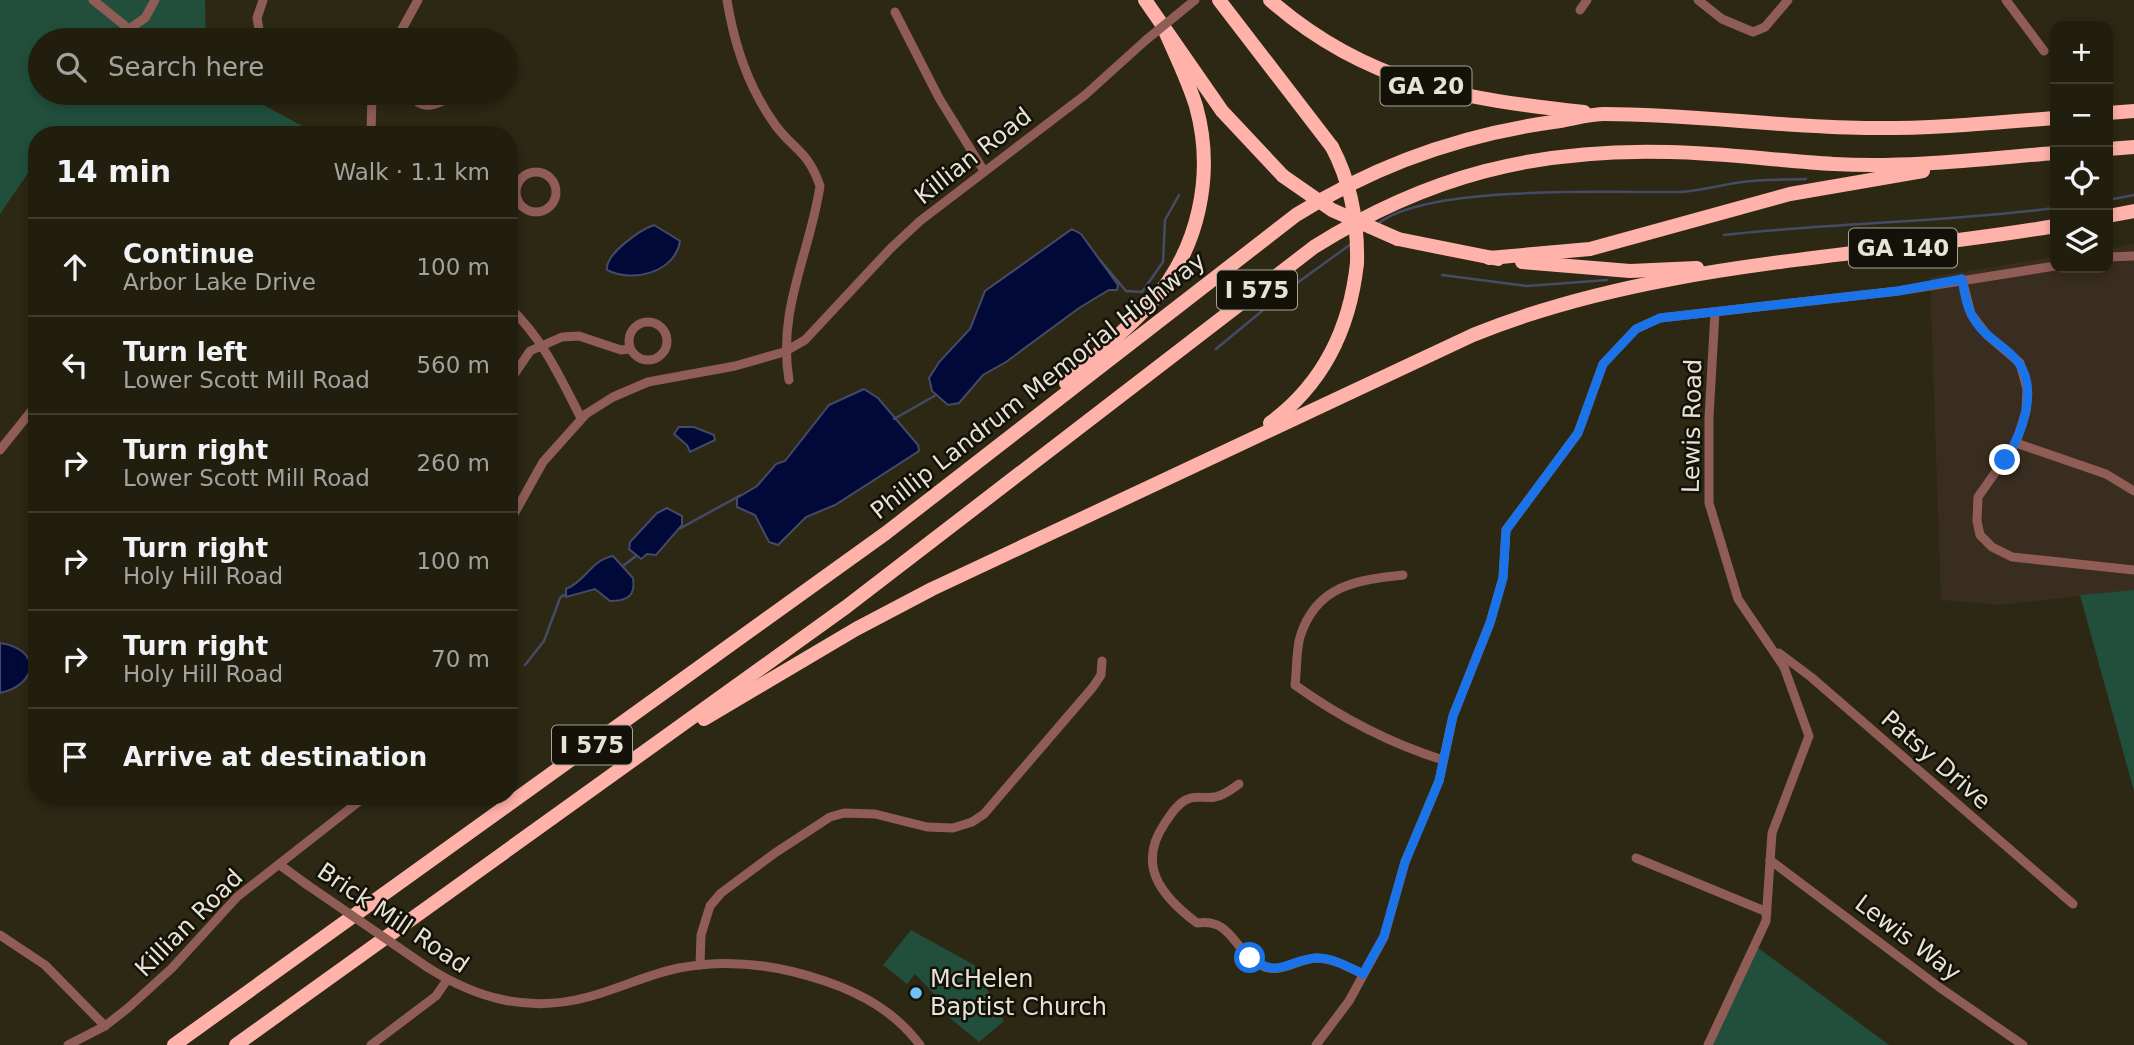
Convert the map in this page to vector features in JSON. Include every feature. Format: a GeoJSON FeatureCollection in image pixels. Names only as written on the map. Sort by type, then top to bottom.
{"type":"FeatureCollection","features":[{"type":"Feature","properties":{"kind":"highway"},"geometry":{"type":"LineString","coordinates":[[1145,0],[1237,129],[1283,176],[1332,210],[1398,239],[1489,258],[1590,249],[1790,194],[2000,158]]}},
{"type":"Feature","properties":{"kind":"highway"},"geometry":{"type":"LineString","coordinates":[[1219,0],[1332,147],[1345,175],[1354,209],[1357,263],[1348,312],[1329,358],[1297,400],[1250,439]]}},
{"type":"Feature","properties":{"kind":"highway","name":"GA 20"},"geometry":{"type":"LineString","coordinates":[[1270,0],[1328,43],[1409,81],[1468,98],[1603,114]]}},
{"type":"Feature","properties":{"kind":"highway"},"geometry":{"type":"LineString","coordinates":[[1006,439],[1150,303],[1171,278],[1188,245],[1202,190],[1202,139],[1190,89],[1165,31]]}},
{"type":"Feature","properties":{"kind":"highway"},"geometry":{"type":"LineString","coordinates":[[2113,113],[2134,111]]}},
{"type":"Feature","properties":{"kind":"highway","name":"Phillip Landrum Memorial Highway"},"geometry":{"type":"LineString","coordinates":[[518,798],[800,596],[1265,239],[1330,194],[1391,164],[1463,140],[1518,127],[1603,114],[1865,128],[1952,126],[2050,118]]}},
{"type":"Feature","properties":{"kind":"highway"},"geometry":{"type":"LineString","coordinates":[[2113,149],[2134,147]]}},
{"type":"Feature","properties":{"kind":"highway","name":"I 575"},"geometry":{"type":"LineString","coordinates":[[236,1045],[636,759],[904,563],[1314,247],[1384,206],[1482,170],[1534,159],[1594,152],[1670,152],[1894,165],[2050,153]]}},
{"type":"Feature","properties":{"kind":"highway"},"geometry":{"type":"LineString","coordinates":[[2113,215],[2134,211]]}},
{"type":"Feature","properties":{"kind":"highway","name":"GA 140"},"geometry":{"type":"LineString","coordinates":[[1489,258],[1557,267],[1630,271],[1758,266],[2050,227]]}},
{"type":"Feature","properties":{"kind":"highway"},"geometry":{"type":"LineString","coordinates":[[636,759],[856,629],[932,589],[1474,335],[1528,314],[1620,289],[1758,266]]}},
{"type":"Feature","properties":{"kind":"highway","name":"Phillip Landrum Memorial Highway"},"geometry":{"type":"LineString","coordinates":[[174,1045],[509,805]]}},
{"type":"Feature","properties":{"kind":"street"},"geometry":{"type":"LineString","coordinates":[[93,0],[128,28]]}},
{"type":"Feature","properties":{"kind":"street"},"geometry":{"type":"LineString","coordinates":[[130,28],[145,18],[155,0]]}},
{"type":"Feature","properties":{"kind":"street"},"geometry":{"type":"LineString","coordinates":[[259,28],[257,18],[263,0]]}},
{"type":"Feature","properties":{"kind":"street"},"geometry":{"type":"LineString","coordinates":[[403,28],[418,0]]}},
{"type":"Feature","properties":{"kind":"street"},"geometry":{"type":"LineString","coordinates":[[727,0],[732,32],[744,66],[777,127],[805,155],[820,186],[817,207],[795,278],[786,323],[785,352],[789,380]]}},
{"type":"Feature","properties":{"kind":"street","name":"Killian Road"},"geometry":{"type":"LineString","coordinates":[[518,507],[543,462],[581,418],[613,397],[648,382],[735,366],[785,352],[805,340],[890,248],[984,171],[1085,95],[1195,0]]}},
{"type":"Feature","properties":{"kind":"street"},"geometry":{"type":"LineString","coordinates":[[1580,10],[1587,0]]}},
{"type":"Feature","properties":{"kind":"street"},"geometry":{"type":"LineString","coordinates":[[1698,0],[1743,29],[1753,32],[1765,27],[1788,0]]}},
{"type":"Feature","properties":{"kind":"street"},"geometry":{"type":"LineString","coordinates":[[2007,0],[2044,51]]}},
{"type":"Feature","properties":{"kind":"street"},"geometry":{"type":"LineString","coordinates":[[895,12],[939,98],[984,171]]}},
{"type":"Feature","properties":{"kind":"street"},"geometry":{"type":"LineString","coordinates":[[371,126],[372,105]]}},
{"type":"Feature","properties":{"kind":"street"},"geometry":{"type":"LineString","coordinates":[[518,185],[524,176],[543,173],[553,181],[555,200],[546,210],[527,210],[518,205]]}},
{"type":"Feature","properties":{"kind":"street"},"geometry":{"type":"LineString","coordinates":[[2113,257],[2134,256]]}},
{"type":"Feature","properties":{"kind":"street"},"geometry":{"type":"LineString","coordinates":[[1316,1045],[1341,1013],[1384,936],[1394,895],[1439,781],[1453,716],[1490,623],[1503,578],[1506,530],[1578,433],[1603,364],[1636,329],[1660,318],[1898,291],[2050,267]]}},
{"type":"Feature","properties":{"kind":"street"},"geometry":{"type":"LineString","coordinates":[[1962,279],[1966,302],[1977,325],[2012,355],[2024,371],[2027,400],[2016,443],[1978,497],[1976,521],[1980,535],[1992,547],[2012,557],[2134,570]]}},
{"type":"Feature","properties":{"kind":"street","name":"Lewis Road"},"geometry":{"type":"LineString","coordinates":[[1708,1045],[1766,921],[1772,833],[1809,736],[1795,688],[1772,648],[1738,599],[1709,503],[1710,392],[1715,312]]}},
{"type":"Feature","properties":{"kind":"street"},"geometry":{"type":"LineString","coordinates":[[518,315],[527,323],[541,345],[581,418]]}},
{"type":"Feature","properties":{"kind":"street"},"geometry":{"type":"LineString","coordinates":[[640,323],[655,323],[666,333],[666,348],[656,359],[641,360],[630,349],[630,334],[640,323]]}},
{"type":"Feature","properties":{"kind":"street"},"geometry":{"type":"LineString","coordinates":[[518,369],[530,351],[562,337],[579,336],[621,350],[630,349]]}},
{"type":"Feature","properties":{"kind":"street"},"geometry":{"type":"LineString","coordinates":[[0,450],[28,415]]}},
{"type":"Feature","properties":{"kind":"street"},"geometry":{"type":"LineString","coordinates":[[2016,443],[2106,474],[2134,491]]}},
{"type":"Feature","properties":{"kind":"street"},"geometry":{"type":"LineString","coordinates":[[1403,575],[1357,580],[1321,598],[1300,636],[1295,685],[1338,716],[1375,731],[1398,746],[1443,760]]}},
{"type":"Feature","properties":{"kind":"street","name":"Patsy Drive"},"geometry":{"type":"LineString","coordinates":[[1772,648],[1822,686],[2073,904]]}},
{"type":"Feature","properties":{"kind":"street"},"geometry":{"type":"LineString","coordinates":[[700,965],[704,918],[721,893],[830,817],[861,812],[928,827],[953,828],[984,814],[1093,687],[1101,675],[1102,660]]}},
{"type":"Feature","properties":{"kind":"street"},"geometry":{"type":"LineString","coordinates":[[1239,784],[1214,797],[1188,799],[1175,809],[1162,828],[1153,850],[1152,871],[1166,893],[1197,923],[1211,921],[1221,924],[1262,967],[1280,969],[1313,958],[1331,959],[1363,974]]}},
{"type":"Feature","properties":{"kind":"street","name":"Killian Road"},"geometry":{"type":"LineString","coordinates":[[68,1045],[105,1026],[172,968],[237,898],[355,805]]}},
{"type":"Feature","properties":{"kind":"street"},"geometry":{"type":"LineString","coordinates":[[1636,858],[1766,912]]}},
{"type":"Feature","properties":{"kind":"street","name":"Lewis Way"},"geometry":{"type":"LineString","coordinates":[[1770,859],[1939,987],[2023,1045]]}},
{"type":"Feature","properties":{"kind":"street","name":"Brick Mill Road"},"geometry":{"type":"LineString","coordinates":[[280,865],[462,989],[507,1001],[541,1004],[589,997],[664,971],[700,965],[767,966],[852,989],[877,1004],[920,1045]]}},
{"type":"Feature","properties":{"kind":"street"},"geometry":{"type":"LineString","coordinates":[[0,935],[45,965],[105,1026]]}},
{"type":"Feature","properties":{"kind":"street"},"geometry":{"type":"LineString","coordinates":[[370,1045],[436,996],[447,980]]}},
{"type":"Feature","properties":{"kind":"shaded area"},"geometry":{"type":"Polygon","coordinates":[[[654,225],[680,241],[670,261],[661,268],[640,275],[617,274],[607,270],[617,250],[632,237],[654,225]]]}},
{"type":"Feature","properties":{"kind":"shaded area"},"geometry":{"type":"Polygon","coordinates":[[[1072,229],[1081,234],[1118,285],[1117,290],[1109,290],[1079,308],[1006,362],[983,375],[959,403],[948,405],[932,391],[929,378],[940,361],[970,329],[985,291],[1072,229]]]}},
{"type":"Feature","properties":{"kind":"shaded area"},"geometry":{"type":"Polygon","coordinates":[[[2134,244],[2134,590],[1999,605],[1941,600],[1930,277],[2050,258],[2050,273],[2113,273],[2113,248],[2134,244]]]}},
{"type":"Feature","properties":{"kind":"shaded area"},"geometry":{"type":"Polygon","coordinates":[[[864,389],[878,398],[918,445],[919,451],[835,505],[806,517],[778,545],[769,542],[755,515],[737,507],[737,498],[757,486],[776,464],[785,461],[829,405],[864,389]]]}},
{"type":"Feature","properties":{"kind":"shaded area"},"geometry":{"type":"Polygon","coordinates":[[[679,427],[694,427],[714,435],[715,440],[690,452],[687,445],[674,434],[679,427]]]}},
{"type":"Feature","properties":{"kind":"shaded area"},"geometry":{"type":"Polygon","coordinates":[[[667,508],[682,516],[682,525],[656,555],[647,554],[641,559],[629,549],[630,542],[657,513],[667,508]]]}},
{"type":"Feature","properties":{"kind":"shaded area"},"geometry":{"type":"Polygon","coordinates":[[[613,556],[633,578],[633,589],[629,596],[610,601],[595,589],[566,597],[566,589],[599,562],[613,556]]]}},
{"type":"Feature","properties":{"kind":"shaded area"},"geometry":{"type":"Polygon","coordinates":[[[0,643],[23,652],[28,659],[28,675],[13,689],[0,693],[0,643]]]}},
{"type":"Feature","properties":{"kind":"green space"},"geometry":{"type":"Polygon","coordinates":[[[0,0],[205,0],[206,28],[28,28],[28,105],[263,105],[302,126],[28,126],[28,173],[0,214],[0,0]]]}},
{"type":"Feature","properties":{"kind":"green space"},"geometry":{"type":"Polygon","coordinates":[[[2134,590],[2134,791],[2080,595],[2134,590]]]}},
{"type":"Feature","properties":{"kind":"green space"},"geometry":{"type":"Polygon","coordinates":[[[911,930],[974,965],[1004,1021],[979,1042],[933,1004],[937,997],[915,974],[907,984],[883,965],[911,930]]]}},
{"type":"Feature","properties":{"kind":"green space"},"geometry":{"type":"Polygon","coordinates":[[[1757,947],[1889,1045],[1711,1045],[1757,947]]]}},
{"type":"Feature","properties":{"kind":"waterway"},"geometry":{"type":"LineString","coordinates":[[1379,223],[1404,211],[1478,196],[1568,192],[1679,192],[1750,181],[1806,179]]}},
{"type":"Feature","properties":{"kind":"waterway"},"geometry":{"type":"LineString","coordinates":[[1100,260],[1126,291],[1142,292],[1163,262],[1165,220],[1179,195]]}},
{"type":"Feature","properties":{"kind":"waterway"},"geometry":{"type":"LineString","coordinates":[[2113,199],[2134,195]]}},
{"type":"Feature","properties":{"kind":"waterway"},"geometry":{"type":"LineString","coordinates":[[1724,235],[2050,208]]}},
{"type":"Feature","properties":{"kind":"waterway"},"geometry":{"type":"LineString","coordinates":[[1216,349],[1286,291],[1351,244]]}},
{"type":"Feature","properties":{"kind":"waterway"},"geometry":{"type":"LineString","coordinates":[[1442,275],[1527,286],[1607,280]]}},
{"type":"Feature","properties":{"kind":"waterway"},"geometry":{"type":"LineString","coordinates":[[894,419],[936,395]]}},
{"type":"Feature","properties":{"kind":"waterway"},"geometry":{"type":"LineString","coordinates":[[679,529],[741,495]]}},
{"type":"Feature","properties":{"kind":"waterway"},"geometry":{"type":"LineString","coordinates":[[623,566],[636,556]]}},
{"type":"Feature","properties":{"kind":"waterway"},"geometry":{"type":"LineString","coordinates":[[525,665],[544,641],[560,598],[564,595]]}},
{"type":"Feature","properties":{"kind":"place","name":"McHelen Baptist Church"},"geometry":{"type":"Point","coordinates":[916,993]}},
{"type":"Feature","properties":{"kind":"route"},"geometry":{"type":"LineString","coordinates":[[1250,958],[1262,967],[1280,969],[1313,958],[1331,959],[1363,974],[1384,936],[1405,862],[1439,781],[1453,716],[1490,623],[1503,578],[1507,552],[1506,530],[1578,433],[1584,409],[1603,364],[1636,329],[1660,318],[1898,291],[1962,279],[1966,302],[1977,325],[2012,355],[2024,371],[2027,389],[2025,411],[2016,443],[2005,460]]}}]}
